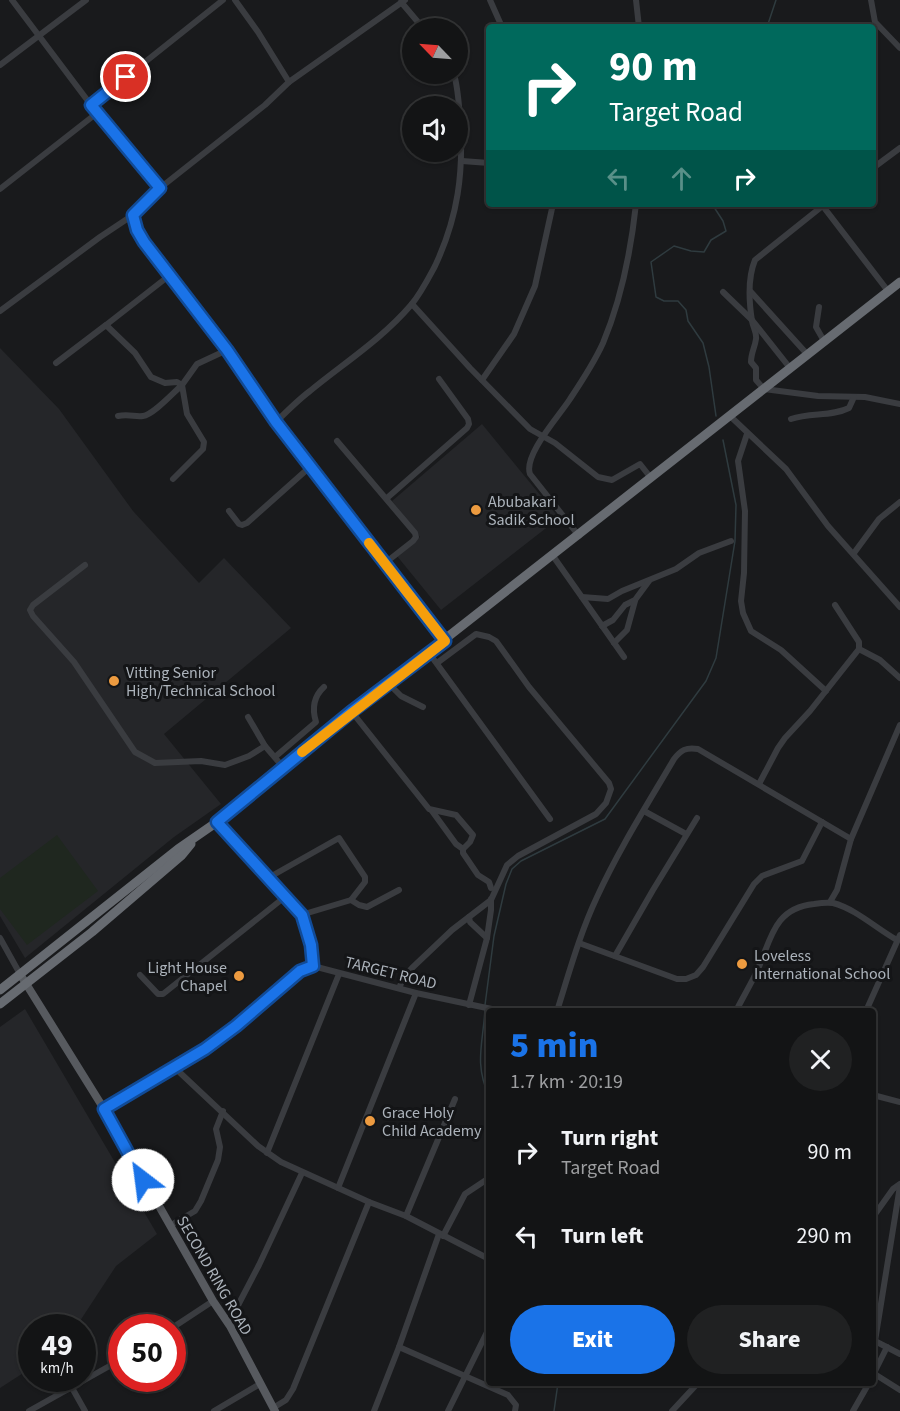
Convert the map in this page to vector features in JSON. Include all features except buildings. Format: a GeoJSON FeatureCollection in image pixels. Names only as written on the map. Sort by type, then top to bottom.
{"type":"FeatureCollection","features":[{"type":"Feature","properties":{"kind":"highway"},"geometry":{"type":"LineString","coordinates":[[0,990],[141,877],[217,822],[351,712],[445,641],[900,282]]}},
{"type":"Feature","properties":{"kind":"highway"},"geometry":{"type":"LineString","coordinates":[[0,1004],[127,902],[182,855],[201,834]]}},
{"type":"Feature","properties":{"kind":"main road","name":"SECOND RING ROAD"},"geometry":{"type":"LineString","coordinates":[[20,974],[104,1109],[230,1326],[274,1410]]}},
{"type":"Feature","properties":{"kind":"street"},"geometry":{"type":"LineString","coordinates":[[12,0],[97,113],[160,188]]}},
{"type":"Feature","properties":{"kind":"street"},"geometry":{"type":"LineString","coordinates":[[0,65],[86,0]]}},
{"type":"Feature","properties":{"kind":"street"},"geometry":{"type":"LineString","coordinates":[[91,105],[223,0]]}},
{"type":"Feature","properties":{"kind":"street"},"geometry":{"type":"LineString","coordinates":[[235,0],[289,82]]}},
{"type":"Feature","properties":{"kind":"street"},"geometry":{"type":"LineString","coordinates":[[490,0],[501,24]]}},
{"type":"Feature","properties":{"kind":"street"},"geometry":{"type":"LineString","coordinates":[[636,0],[639,24]]}},
{"type":"Feature","properties":{"kind":"street"},"geometry":{"type":"LineString","coordinates":[[871,0],[875,22],[900,48]]}},
{"type":"Feature","properties":{"kind":"street"},"geometry":{"type":"LineString","coordinates":[[0,311],[133,215],[160,188],[265,105],[289,82],[403,1],[416,18]]}},
{"type":"Feature","properties":{"kind":"street"},"geometry":{"type":"LineString","coordinates":[[0,189],[97,113]]}},
{"type":"Feature","properties":{"kind":"street"},"geometry":{"type":"LineString","coordinates":[[876,166],[900,148]]}},
{"type":"Feature","properties":{"kind":"street"},"geometry":{"type":"LineString","coordinates":[[468,161],[486,163]]}},
{"type":"Feature","properties":{"kind":"street"},"geometry":{"type":"LineString","coordinates":[[276,422],[309,392],[386,330],[412,304],[430,275],[447,237],[454,217],[462,162]]}},
{"type":"Feature","properties":{"kind":"street"},"geometry":{"type":"LineString","coordinates":[[482,380],[514,334],[535,286],[552,207]]}},
{"type":"Feature","properties":{"kind":"street"},"geometry":{"type":"LineString","coordinates":[[579,536],[528,469],[533,451],[588,371],[610,325],[624,273],[635,207]]}},
{"type":"Feature","properties":{"kind":"street"},"geometry":{"type":"LineString","coordinates":[[821,207],[755,260],[752,268],[752,321],[756,339],[751,362],[756,368],[756,380],[764,388],[818,396],[884,400],[900,404]]}},
{"type":"Feature","properties":{"kind":"street"},"geometry":{"type":"LineString","coordinates":[[825,207],[888,291]]}},
{"type":"Feature","properties":{"kind":"street"},"geometry":{"type":"LineString","coordinates":[[133,215],[137,230],[144,242],[227,350],[276,422],[445,641]]}},
{"type":"Feature","properties":{"kind":"street"},"geometry":{"type":"LineString","coordinates":[[56,363],[170,275]]}},
{"type":"Feature","properties":{"kind":"street"},"geometry":{"type":"LineString","coordinates":[[751,291],[807,354]]}},
{"type":"Feature","properties":{"kind":"street"},"geometry":{"type":"LineString","coordinates":[[723,292],[752,321],[790,368]]}},
{"type":"Feature","properties":{"kind":"street"},"geometry":{"type":"LineString","coordinates":[[412,304],[530,429],[555,443],[602,479],[612,480],[640,464],[651,478]]}},
{"type":"Feature","properties":{"kind":"street"},"geometry":{"type":"LineString","coordinates":[[819,307],[816,327],[824,341]]}},
{"type":"Feature","properties":{"kind":"street"},"geometry":{"type":"LineString","coordinates":[[106,325],[135,353],[151,377],[182,385],[188,414],[204,442],[202,453],[173,479]]}},
{"type":"Feature","properties":{"kind":"street"},"geometry":{"type":"LineString","coordinates":[[118,416],[130,414],[142,417],[150,413],[182,385],[197,364],[227,350]]}},
{"type":"Feature","properties":{"kind":"street"},"geometry":{"type":"LineString","coordinates":[[387,498],[470,424],[439,379]]}},
{"type":"Feature","properties":{"kind":"street"},"geometry":{"type":"LineString","coordinates":[[791,419],[802,415],[839,413],[849,408],[854,397]]}},
{"type":"Feature","properties":{"kind":"street"},"geometry":{"type":"LineString","coordinates":[[726,419],[747,434],[786,469],[828,526],[900,607]]}},
{"type":"Feature","properties":{"kind":"street"},"geometry":{"type":"LineString","coordinates":[[747,434],[738,461],[746,511],[741,601],[743,613],[751,631],[781,650],[826,691]]}},
{"type":"Feature","properties":{"kind":"street"},"geometry":{"type":"LineString","coordinates":[[337,441],[415,533],[416,537],[385,563]]}},
{"type":"Feature","properties":{"kind":"street"},"geometry":{"type":"LineString","coordinates":[[228,511],[238,524],[247,523],[311,466]]}},
{"type":"Feature","properties":{"kind":"street"},"geometry":{"type":"LineString","coordinates":[[854,554],[879,519],[900,502]]}},
{"type":"Feature","properties":{"kind":"street"},"geometry":{"type":"LineString","coordinates":[[582,597],[608,599],[622,591],[676,570],[699,553],[731,541]]}},
{"type":"Feature","properties":{"kind":"street"},"geometry":{"type":"LineString","coordinates":[[553,556],[624,657]]}},
{"type":"Feature","properties":{"kind":"street"},"geometry":{"type":"LineString","coordinates":[[85,565],[33,605],[30,610],[74,662],[135,752],[155,763],[201,761],[225,765],[249,756],[265,746]]}},
{"type":"Feature","properties":{"kind":"street"},"geometry":{"type":"LineString","coordinates":[[614,643],[627,630],[635,600],[650,580]]}},
{"type":"Feature","properties":{"kind":"street"},"geometry":{"type":"LineString","coordinates":[[602,626],[613,620],[625,605],[635,600]]}},
{"type":"Feature","properties":{"kind":"street"},"geometry":{"type":"LineString","coordinates":[[759,784],[781,743],[859,649],[859,642],[835,605]]}},
{"type":"Feature","properties":{"kind":"street"},"geometry":{"type":"LineString","coordinates":[[399,988],[412,968],[491,900],[507,865],[518,856],[596,814],[606,803],[611,789],[609,783],[529,687],[496,641],[476,634],[437,663]]}},
{"type":"Feature","properties":{"kind":"street"},"geometry":{"type":"LineString","coordinates":[[859,649],[880,660],[900,678]]}},
{"type":"Feature","properties":{"kind":"street"},"geometry":{"type":"LineString","coordinates":[[429,653],[550,819]]}},
{"type":"Feature","properties":{"kind":"street"},"geometry":{"type":"LineString","coordinates":[[389,684],[407,700],[423,707]]}},
{"type":"Feature","properties":{"kind":"street"},"geometry":{"type":"LineString","coordinates":[[275,757],[316,722],[313,712],[315,699],[324,687]]}},
{"type":"Feature","properties":{"kind":"street"},"geometry":{"type":"LineString","coordinates":[[351,712],[456,844],[463,849],[463,853],[478,875],[489,882],[491,910],[487,938],[471,1005]]}},
{"type":"Feature","properties":{"kind":"street"},"geometry":{"type":"LineString","coordinates":[[248,717],[265,746],[283,767]]}},
{"type":"Feature","properties":{"kind":"street"},"geometry":{"type":"LineString","coordinates":[[830,902],[837,890],[851,839],[900,725]]}},
{"type":"Feature","properties":{"kind":"street"},"geometry":{"type":"LineString","coordinates":[[558,1008],[596,899],[644,811],[681,751],[689,747],[698,749],[851,839]]}},
{"type":"Feature","properties":{"kind":"street"},"geometry":{"type":"LineString","coordinates":[[432,811],[451,813],[461,820],[473,835],[463,849]]}},
{"type":"Feature","properties":{"kind":"street"},"geometry":{"type":"LineString","coordinates":[[644,811],[686,834]]}},
{"type":"Feature","properties":{"kind":"street"},"geometry":{"type":"LineString","coordinates":[[615,956],[686,834],[698,818]]}},
{"type":"Feature","properties":{"kind":"street"},"geometry":{"type":"LineString","coordinates":[[104,1109],[175,1068],[220,1038],[300,971],[313,966],[311,945],[302,915],[217,822]]}},
{"type":"Feature","properties":{"kind":"street"},"geometry":{"type":"LineString","coordinates":[[579,943],[677,979],[686,979],[696,975],[723,937],[754,884],[762,876],[802,861],[822,822]]}},
{"type":"Feature","properties":{"kind":"street"},"geometry":{"type":"LineString","coordinates":[[268,878],[339,837],[365,877],[365,882],[351,900],[302,915]]}},
{"type":"Feature","properties":{"kind":"street"},"geometry":{"type":"LineString","coordinates":[[491,888],[501,879]]}},
{"type":"Feature","properties":{"kind":"street"},"geometry":{"type":"LineString","coordinates":[[351,900],[367,907],[399,890]]}},
{"type":"Feature","properties":{"kind":"street"},"geometry":{"type":"LineString","coordinates":[[140,975],[158,994],[163,994],[286,897]]}},
{"type":"Feature","properties":{"kind":"street"},"geometry":{"type":"LineString","coordinates":[[738,1008],[758,969],[776,925],[784,915],[808,904],[830,902],[899,938],[867,1008]]}},
{"type":"Feature","properties":{"kind":"street"},"geometry":{"type":"LineString","coordinates":[[469,917],[470,922],[487,938]]}},
{"type":"Feature","properties":{"kind":"street","name":"SECOND RING ROAD"},"geometry":{"type":"LineString","coordinates":[[0,938],[20,974]]}},
{"type":"Feature","properties":{"kind":"street","name":"TARGET ROAD"},"geometry":{"type":"LineString","coordinates":[[313,966],[416,993],[489,1008]]}},
{"type":"Feature","properties":{"kind":"street"},"geometry":{"type":"LineString","coordinates":[[267,1153],[339,974]]}},
{"type":"Feature","properties":{"kind":"street"},"geometry":{"type":"LineString","coordinates":[[338,1188],[416,993]]}},
{"type":"Feature","properties":{"kind":"street"},"geometry":{"type":"LineString","coordinates":[[175,1068],[267,1153],[302,1173],[406,1216],[486,1258]]}},
{"type":"Feature","properties":{"kind":"street"},"geometry":{"type":"LineString","coordinates":[[876,1096],[900,1102]]}},
{"type":"Feature","properties":{"kind":"street"},"geometry":{"type":"LineString","coordinates":[[406,1216],[454,1099]]}},
{"type":"Feature","properties":{"kind":"street"},"geometry":{"type":"LineString","coordinates":[[171,1225],[195,1210],[201,1201],[218,1160],[220,1147],[216,1129],[223,1111]]}},
{"type":"Feature","properties":{"kind":"street"},"geometry":{"type":"LineString","coordinates":[[230,1326],[234,1313],[302,1173]]}},
{"type":"Feature","properties":{"kind":"street"},"geometry":{"type":"LineString","coordinates":[[374,1411],[441,1235],[465,1194],[486,1180]]}},
{"type":"Feature","properties":{"kind":"street"},"geometry":{"type":"LineString","coordinates":[[876,1213],[893,1189],[900,1185]]}},
{"type":"Feature","properties":{"kind":"street"},"geometry":{"type":"LineString","coordinates":[[876,1328],[900,1185]]}},
{"type":"Feature","properties":{"kind":"street"},"geometry":{"type":"LineString","coordinates":[[274,1410],[286,1400],[293,1389],[369,1202]]}},
{"type":"Feature","properties":{"kind":"street"},"geometry":{"type":"LineString","coordinates":[[186,1318],[213,1300]]}},
{"type":"Feature","properties":{"kind":"street"},"geometry":{"type":"LineString","coordinates":[[448,1411],[486,1334]]}},
{"type":"Feature","properties":{"kind":"street"},"geometry":{"type":"LineString","coordinates":[[876,1341],[900,1354]]}},
{"type":"Feature","properties":{"kind":"street"},"geometry":{"type":"LineString","coordinates":[[399,1347],[486,1385]]}},
{"type":"Feature","properties":{"kind":"street"},"geometry":{"type":"LineString","coordinates":[[876,1368],[887,1347]]}},
{"type":"Feature","properties":{"kind":"street"},"geometry":{"type":"LineString","coordinates":[[876,1376],[900,1390]]}},
{"type":"Feature","properties":{"kind":"street"},"geometry":{"type":"LineString","coordinates":[[214,1411],[260,1384]]}},
{"type":"Feature","properties":{"kind":"street"},"geometry":{"type":"LineString","coordinates":[[488,1386],[508,1395],[516,1405],[516,1411]]}},
{"type":"Feature","properties":{"kind":"street"},"geometry":{"type":"LineString","coordinates":[[672,1411],[695,1386]]}},
{"type":"Feature","properties":{"kind":"street"},"geometry":{"type":"LineString","coordinates":[[853,1411],[867,1386]]}},
{"type":"Feature","properties":{"kind":"street"},"geometry":{"type":"LineString","coordinates":[[29,1411],[61,1392]]}},
{"type":"Feature","properties":{"kind":"street"},"geometry":{"type":"LineString","coordinates":[[74,1392],[84,1411]]}},
{"type":"Feature","properties":{"kind":"shaded area","name":"Vitting Senior High/Technical School"},"geometry":{"type":"Polygon","coordinates":[[[0,348],[59,409],[133,511],[199,583],[224,558],[291,628],[164,734],[221,804],[174,837],[25,958],[0,916],[0,348]]]}},
{"type":"Feature","properties":{"kind":"shaded area","name":"Abubakari Sadik School"},"geometry":{"type":"Polygon","coordinates":[[[482,424],[559,518],[441,610],[397,556],[420,537],[392,501],[482,424]]]}},
{"type":"Feature","properties":{"kind":"shaded area"},"geometry":{"type":"Polygon","coordinates":[[[57,835],[98,891],[27,945],[0,909],[0,878],[57,835]]]}},
{"type":"Feature","properties":{"kind":"shaded area"},"geometry":{"type":"Polygon","coordinates":[[[25,1009],[157,1234],[116,1266],[85,1314],[18,1314],[18,1376],[0,1388],[0,1027],[25,1009]]]}},
{"type":"Feature","properties":{"kind":"waterway"},"geometry":{"type":"LineString","coordinates":[[768,24],[776,0]]}},
{"type":"Feature","properties":{"kind":"waterway"},"geometry":{"type":"LineString","coordinates":[[714,207],[723,221],[726,231],[711,240],[704,252],[674,246],[651,262],[656,297],[664,301],[678,301],[686,310],[688,321],[703,343],[716,416]]}},
{"type":"Feature","properties":{"kind":"waterway"},"geometry":{"type":"LineString","coordinates":[[485,1005],[494,936],[506,884],[512,869],[521,861],[605,819],[706,681],[716,658],[735,541],[736,505],[723,440]]}},
{"type":"Feature","properties":{"kind":"waterway"},"geometry":{"type":"LineString","coordinates":[[485,1009],[481,1063],[486,1090]]}},
{"type":"Feature","properties":{"kind":"waterway"},"geometry":{"type":"LineString","coordinates":[[554,1411],[558,1386]]}},
{"type":"Feature","properties":{"kind":"slow traffic"},"geometry":{"type":"LineString","coordinates":[[302,752],[445,641],[369,543]]}},
{"type":"Feature","properties":{"kind":"place","name":"Abubakari Sadik School"},"geometry":{"type":"Point","coordinates":[476,510]}},
{"type":"Feature","properties":{"kind":"place","name":"Vitting Senior High/Technical School"},"geometry":{"type":"Point","coordinates":[114,681]}},
{"type":"Feature","properties":{"kind":"place","name":"Loveless International School"},"geometry":{"type":"Point","coordinates":[742,964]}},
{"type":"Feature","properties":{"kind":"place","name":"Light House Chapel"},"geometry":{"type":"Point","coordinates":[239,976]}},
{"type":"Feature","properties":{"kind":"place","name":"Grace Holy Child Academy"},"geometry":{"type":"Point","coordinates":[370,1121]}},
{"type":"Feature","properties":{"kind":"route"},"geometry":{"type":"LineString","coordinates":[[126,77],[91,105],[160,188],[133,215],[137,230],[227,350],[276,422],[445,641],[351,712],[217,822],[302,915],[313,953],[313,966],[300,971],[236,1026],[205,1049],[104,1109],[143,1180]]}}]}
